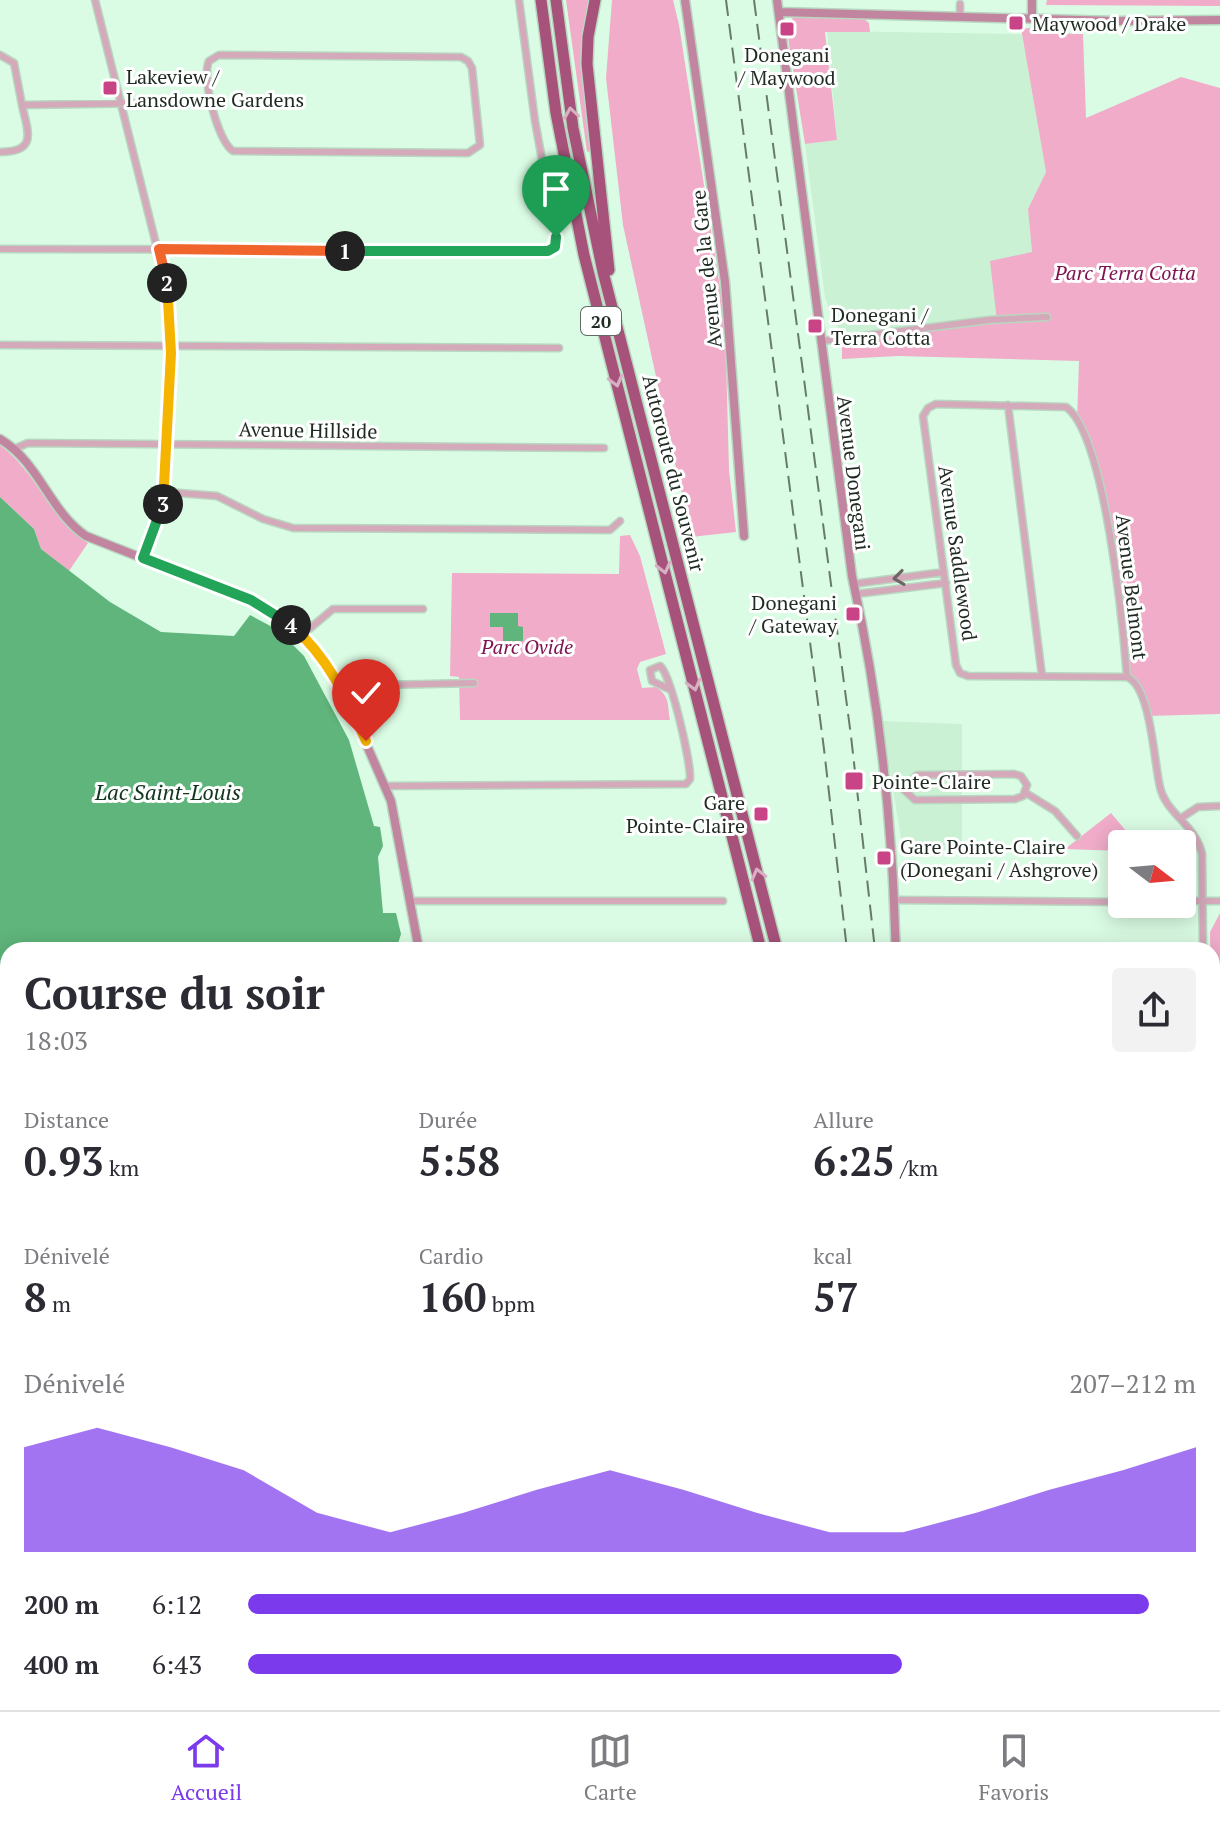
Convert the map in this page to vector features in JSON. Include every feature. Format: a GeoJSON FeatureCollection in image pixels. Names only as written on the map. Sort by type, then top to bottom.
{"type":"FeatureCollection","features":[{"type":"Feature","properties":{"kind":"highway","name":"Autoroute du Souvenir"},"geometry":{"type":"LineString","coordinates":[[541,0],[556,113],[582,246],[759,942]]}},
{"type":"Feature","properties":{"kind":"highway","name":"Autoroute du Souvenir"},"geometry":{"type":"LineString","coordinates":[[556,0],[575,139],[610,299],[775,942]]}},
{"type":"Feature","properties":{"kind":"highway"},"geometry":{"type":"LineString","coordinates":[[595,0],[587,64],[606,221],[610,299]]}},
{"type":"Feature","properties":{"kind":"street"},"geometry":{"type":"LineString","coordinates":[[95,0],[170,300],[166,492],[143,558]]}},
{"type":"Feature","properties":{"kind":"street"},"geometry":{"type":"LineString","coordinates":[[0,249],[544,251],[555,247],[556,237],[535,121],[519,0]]}},
{"type":"Feature","properties":{"kind":"street","name":"Avenue de la Gare"},"geometry":{"type":"LineString","coordinates":[[685,0],[703,110],[727,299],[744,536]]}},
{"type":"Feature","properties":{"kind":"street","name":"Avenue Donegani"},"geometry":{"type":"LineString","coordinates":[[777,0],[853,584],[867,653],[892,853],[896,942]]}},
{"type":"Feature","properties":{"kind":"street"},"geometry":{"type":"LineString","coordinates":[[1032,0],[1032,18]]}},
{"type":"Feature","properties":{"kind":"street"},"geometry":{"type":"LineString","coordinates":[[960,1],[960,15]]}},
{"type":"Feature","properties":{"kind":"street"},"geometry":{"type":"LineString","coordinates":[[779,12],[1220,20]]}},
{"type":"Feature","properties":{"kind":"street"},"geometry":{"type":"LineString","coordinates":[[0,55],[14,63],[28,136],[26,145],[20,150],[0,152]]}},
{"type":"Feature","properties":{"kind":"street"},"geometry":{"type":"LineString","coordinates":[[219,55],[458,57],[468,61],[472,68],[481,141],[476,151],[468,153],[238,152],[224,144],[212,102],[205,68],[209,61],[219,55]]}},
{"type":"Feature","properties":{"kind":"street"},"geometry":{"type":"LineString","coordinates":[[22,105],[212,102]]}},
{"type":"Feature","properties":{"kind":"street"},"geometry":{"type":"LineString","coordinates":[[822,341],[989,320],[1047,317]]}},
{"type":"Feature","properties":{"kind":"street"},"geometry":{"type":"LineString","coordinates":[[0,345],[559,348]]}},
{"type":"Feature","properties":{"kind":"street","name":"Avenue Saddlewood"},"geometry":{"type":"LineString","coordinates":[[1066,407],[936,404],[928,408],[923,416],[956,665],[960,673],[968,676],[1127,677]]}},
{"type":"Feature","properties":{"kind":"street"},"geometry":{"type":"LineString","coordinates":[[1008,405],[1042,676]]}},
{"type":"Feature","properties":{"kind":"street","name":"Avenue Belmont"},"geometry":{"type":"LineString","coordinates":[[1066,407],[1077,421],[1103,488],[1127,677],[1133,679],[1143,694],[1163,799],[1199,841],[1203,942]]}},
{"type":"Feature","properties":{"kind":"street"},"geometry":{"type":"LineString","coordinates":[[0,439],[14,449],[77,530],[91,539],[259,604],[302,635],[323,658],[340,686],[385,786],[397,821],[418,942]]}},
{"type":"Feature","properties":{"kind":"street","name":"Avenue Hillside"},"geometry":{"type":"LineString","coordinates":[[14,449],[28,443],[604,448]]}},
{"type":"Feature","properties":{"kind":"street"},"geometry":{"type":"LineString","coordinates":[[166,492],[222,497],[263,519],[293,528],[610,530],[620,521]]}},
{"type":"Feature","properties":{"kind":"street"},"geometry":{"type":"LineString","coordinates":[[853,584],[944,572]]}},
{"type":"Feature","properties":{"kind":"street"},"geometry":{"type":"LineString","coordinates":[[856,594],[946,583]]}},
{"type":"Feature","properties":{"kind":"street"},"geometry":{"type":"LineString","coordinates":[[302,635],[333,609],[423,609]]}},
{"type":"Feature","properties":{"kind":"street"},"geometry":{"type":"LineString","coordinates":[[340,686],[474,683]]}},
{"type":"Feature","properties":{"kind":"street"},"geometry":{"type":"LineString","coordinates":[[385,786],[686,784],[691,771],[671,690]]}},
{"type":"Feature","properties":{"kind":"street"},"geometry":{"type":"LineString","coordinates":[[884,791],[903,789],[917,775],[1014,774],[1026,781],[1026,793]]}},
{"type":"Feature","properties":{"kind":"street"},"geometry":{"type":"LineString","coordinates":[[903,789],[915,800],[1015,799],[1026,793]]}},
{"type":"Feature","properties":{"kind":"street"},"geometry":{"type":"LineString","coordinates":[[1026,793],[1055,811],[1077,836]]}},
{"type":"Feature","properties":{"kind":"street"},"geometry":{"type":"LineString","coordinates":[[1181,818],[1198,807],[1220,806]]}},
{"type":"Feature","properties":{"kind":"street"},"geometry":{"type":"LineString","coordinates":[[893,900],[1108,902]]}},
{"type":"Feature","properties":{"kind":"street"},"geometry":{"type":"LineString","coordinates":[[411,901],[723,901]]}},
{"type":"Feature","properties":{"kind":"street"},"geometry":{"type":"LineString","coordinates":[[1196,901],[1220,901]]}},
{"type":"Feature","properties":{"kind":"shaded area"},"geometry":{"type":"Polygon","coordinates":[[[827,31],[1022,34],[1046,172],[1028,209],[1032,252],[997,322],[844,332],[833,323],[825,297],[805,144],[837,140],[827,31]]]}},
{"type":"Feature","properties":{"kind":"shaded area"},"geometry":{"type":"Polygon","coordinates":[[[882,721],[962,724],[962,850],[903,851],[882,721]]]}},
{"type":"Feature","properties":{"kind":"green space"},"geometry":{"type":"Polygon","coordinates":[[[566,0],[593,0],[588,16],[593,150],[587,152],[566,0]]]}},
{"type":"Feature","properties":{"kind":"green space"},"geometry":{"type":"Polygon","coordinates":[[[612,0],[673,0],[679,25],[725,320],[729,470],[736,532],[691,537],[623,225],[606,78],[612,0]]]}},
{"type":"Feature","properties":{"kind":"green space"},"geometry":{"type":"Polygon","coordinates":[[[1047,0],[1220,0],[1220,6],[1046,5],[1047,0]]]}},
{"type":"Feature","properties":{"kind":"green space"},"geometry":{"type":"Polygon","coordinates":[[[794,17],[864,19],[869,23],[870,32],[825,32],[837,140],[805,144],[787,31],[787,24],[794,17]]]}},
{"type":"Feature","properties":{"kind":"green space","name":"Parc Terra Cotta"},"geometry":{"type":"Polygon","coordinates":[[[1039,27],[1051,33],[1083,34],[1086,118],[1181,77],[1220,88],[1220,714],[1147,716],[1143,694],[1127,677],[1103,488],[1077,421],[1079,361],[898,356],[842,359],[842,344],[997,321],[990,261],[1032,252],[1028,209],[1046,172],[1022,34],[1022,29],[1039,27]]]}},
{"type":"Feature","properties":{"kind":"green space"},"geometry":{"type":"Polygon","coordinates":[[[0,445],[24,469],[64,522],[88,543],[69,571],[41,549],[34,529],[0,497],[0,445]]]}},
{"type":"Feature","properties":{"kind":"green space","name":"Parc Ovide"},"geometry":{"type":"Polygon","coordinates":[[[630,535],[640,556],[666,654],[640,662],[637,669],[642,688],[656,687],[664,694],[670,720],[460,720],[459,677],[450,676],[452,573],[619,574],[620,536],[630,535]]]}},
{"type":"Feature","properties":{"kind":"green space"},"geometry":{"type":"Polygon","coordinates":[[[1111,813],[1125,830],[1108,830],[1108,851],[1065,849],[1111,813]]]}},
{"type":"Feature","properties":{"kind":"green space"},"geometry":{"type":"Polygon","coordinates":[[[1220,913],[1220,942],[1210,942],[1210,932],[1220,913]]]}},
{"type":"Feature","properties":{"kind":"water","name":"Lac Saint-Louis"},"geometry":{"type":"Polygon","coordinates":[[[0,497],[34,529],[41,549],[110,602],[161,632],[234,636],[250,615],[278,630],[304,656],[349,740],[374,826],[380,827],[383,846],[378,857],[383,913],[396,913],[401,934],[398,942],[0,942],[0,497]]]}},
{"type":"Feature","properties":{"kind":"water"},"geometry":{"type":"Polygon","coordinates":[[[490,613],[518,613],[518,626],[523,627],[523,641],[503,641],[503,627],[490,627],[490,613]]]}},
{"type":"Feature","properties":{"kind":"railway"},"geometry":{"type":"LineString","coordinates":[[726,0],[824,749],[846,942]]}},
{"type":"Feature","properties":{"kind":"railway"},"geometry":{"type":"LineString","coordinates":[[754,0],[851,736],[874,942]]}},
{"type":"Feature","properties":{"kind":"place","name":"Maywood / Drake"},"geometry":{"type":"Point","coordinates":[1016,23]}},
{"type":"Feature","properties":{"kind":"place","name":"Donegani / Maywood"},"geometry":{"type":"Point","coordinates":[787,29]}},
{"type":"Feature","properties":{"kind":"place","name":"Lakeview / Lansdowne Gardens"},"geometry":{"type":"Point","coordinates":[110,88]}},
{"type":"Feature","properties":{"kind":"place","name":"Donegani / Terra Cotta"},"geometry":{"type":"Point","coordinates":[815,326]}},
{"type":"Feature","properties":{"kind":"place","name":"Donegani / Gateway"},"geometry":{"type":"Point","coordinates":[853,614]}},
{"type":"Feature","properties":{"kind":"place","name":"Pointe-Claire"},"geometry":{"type":"Point","coordinates":[854,781]}},
{"type":"Feature","properties":{"kind":"place","name":"Gare Pointe-Claire"},"geometry":{"type":"Point","coordinates":[761,814]}},
{"type":"Feature","properties":{"kind":"place","name":"Gare Pointe-Claire (Donegani / Ashgrove)"},"geometry":{"type":"Point","coordinates":[884,858]}},
{"type":"Feature","properties":{"kind":"route"},"geometry":{"type":"LineString","coordinates":[[366,741],[333,672],[292,626],[251,600],[143,558],[166,492],[170,300],[159,249],[544,251],[555,247],[556,237]]}}]}
